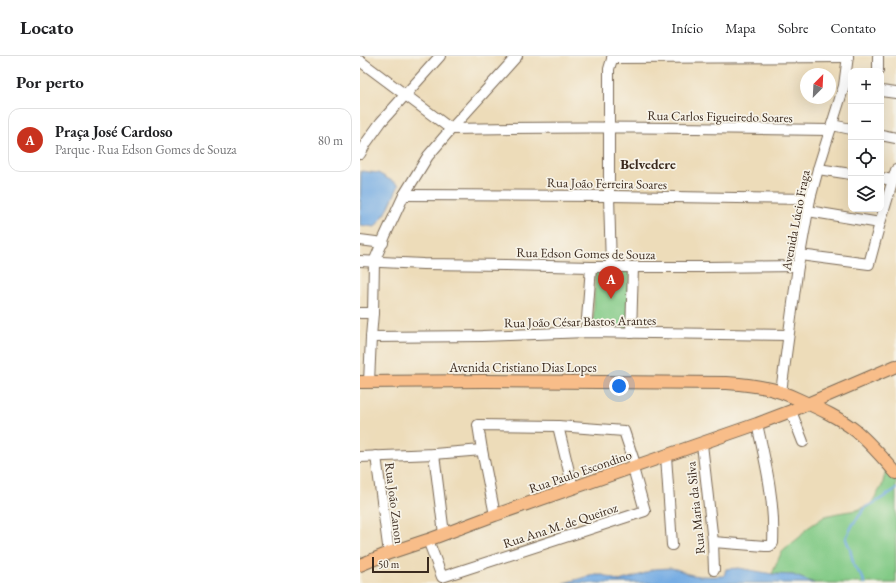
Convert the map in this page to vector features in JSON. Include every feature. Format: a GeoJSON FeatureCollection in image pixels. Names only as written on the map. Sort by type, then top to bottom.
{"type":"FeatureCollection","features":[{"type":"Feature","properties":{"kind":"main road","name":"Rua Paulo Escondino"},"geometry":{"type":"LineString","coordinates":[[360,565],[495,515],[634,468],[757,424],[896,366]]}},
{"type":"Feature","properties":{"kind":"main road","name":"Avenida Cristiano Dias Lopes"},"geometry":{"type":"LineString","coordinates":[[364,382],[486,381],[727,383],[760,386],[781,392],[842,421],[869,443],[896,473]]}},
{"type":"Feature","properties":{"kind":"street"},"geometry":{"type":"LineString","coordinates":[[360,154],[381,122],[440,56]]}},
{"type":"Feature","properties":{"kind":"street"},"geometry":{"type":"LineString","coordinates":[[364,382],[373,313],[374,262],[404,195],[428,156],[517,56]]}},
{"type":"Feature","properties":{"kind":"street"},"geometry":{"type":"LineString","coordinates":[[878,56],[878,68]]}},
{"type":"Feature","properties":{"kind":"street"},"geometry":{"type":"LineString","coordinates":[[611,267],[609,69],[613,57],[848,57]]}},
{"type":"Feature","properties":{"kind":"street","name":"Avenida Lúcio Fraga"},"geometry":{"type":"LineString","coordinates":[[848,57],[848,68]]}},
{"type":"Feature","properties":{"kind":"street"},"geometry":{"type":"LineString","coordinates":[[360,61],[451,129]]}},
{"type":"Feature","properties":{"kind":"street","name":"Avenida Lúcio Fraga"},"geometry":{"type":"LineString","coordinates":[[781,392],[798,266],[810,199],[831,128],[848,87]]}},
{"type":"Feature","properties":{"kind":"street"},"geometry":{"type":"LineString","coordinates":[[884,91],[896,93]]}},
{"type":"Feature","properties":{"kind":"street","name":"Rua Carlos Figueiredo Soares"},"geometry":{"type":"LineString","coordinates":[[451,129],[536,127],[848,129]]}},
{"type":"Feature","properties":{"kind":"street"},"geometry":{"type":"LineString","coordinates":[[884,136],[896,138]]}},
{"type":"Feature","properties":{"kind":"street"},"geometry":{"type":"LineString","coordinates":[[818,169],[848,174]]}},
{"type":"Feature","properties":{"kind":"street"},"geometry":{"type":"LineString","coordinates":[[800,256],[868,264],[894,175],[884,177]]}},
{"type":"Feature","properties":{"kind":"street","name":"Rua João Ferreira Soares"},"geometry":{"type":"LineString","coordinates":[[404,195],[810,199]]}},
{"type":"Feature","properties":{"kind":"street"},"geometry":{"type":"LineString","coordinates":[[808,210],[880,223]]}},
{"type":"Feature","properties":{"kind":"street"},"geometry":{"type":"LineString","coordinates":[[360,240],[383,242]]}},
{"type":"Feature","properties":{"kind":"street","name":"Rua Edson Gomes de Souza"},"geometry":{"type":"LineString","coordinates":[[360,261],[423,264],[591,267],[798,266]]}},
{"type":"Feature","properties":{"kind":"street"},"geometry":{"type":"LineString","coordinates":[[586,332],[591,267]]}},
{"type":"Feature","properties":{"kind":"street"},"geometry":{"type":"LineString","coordinates":[[631,333],[633,267]]}},
{"type":"Feature","properties":{"kind":"street"},"geometry":{"type":"LineString","coordinates":[[360,313],[373,313]]}},
{"type":"Feature","properties":{"kind":"street","name":"Rua João César Bastos Arantes"},"geometry":{"type":"LineString","coordinates":[[371,337],[482,336],[586,332],[702,335],[788,335]]}},
{"type":"Feature","properties":{"kind":"street"},"geometry":{"type":"LineString","coordinates":[[791,411],[803,442]]}},
{"type":"Feature","properties":{"kind":"street"},"geometry":{"type":"LineString","coordinates":[[713,542],[765,546],[770,546],[773,543],[774,518],[772,500],[757,424]]}},
{"type":"Feature","properties":{"kind":"street"},"geometry":{"type":"LineString","coordinates":[[495,515],[478,426],[558,426],[624,431],[634,468]]}},
{"type":"Feature","properties":{"kind":"street"},"geometry":{"type":"LineString","coordinates":[[558,426],[573,488]]}},
{"type":"Feature","properties":{"kind":"street","name":"Rua Maria da Silva"},"geometry":{"type":"LineString","coordinates":[[702,444],[713,542],[714,570]]}},
{"type":"Feature","properties":{"kind":"street"},"geometry":{"type":"LineString","coordinates":[[360,457],[434,454],[482,450]]}},
{"type":"Feature","properties":{"kind":"street"},"geometry":{"type":"LineString","coordinates":[[434,454],[444,534]]}},
{"type":"Feature","properties":{"kind":"street","name":"Rua João Zanon"},"geometry":{"type":"LineString","coordinates":[[376,456],[389,553]]}},
{"type":"Feature","properties":{"kind":"street","name":"Rua Maria da Silva"},"geometry":{"type":"LineString","coordinates":[[666,456],[672,545]]}},
{"type":"Feature","properties":{"kind":"street","name":"Rua Ana M. de Queiroz"},"geometry":{"type":"LineString","coordinates":[[428,540],[442,577],[645,511],[634,468]]}},
{"type":"Feature","properties":{"kind":"green space"},"geometry":{"type":"Polygon","coordinates":[[[595,270],[630,272],[628,328],[593,327],[595,270]]]}},
{"type":"Feature","properties":{"kind":"green space"},"geometry":{"type":"Polygon","coordinates":[[[887,465],[896,476],[896,583],[814,583],[793,575],[772,574],[781,553],[801,536],[806,529],[825,516],[857,510],[870,505],[882,486],[887,465]]]}},
{"type":"Feature","properties":{"kind":"water"},"geometry":{"type":"Polygon","coordinates":[[[361,171],[378,173],[399,185],[387,211],[375,227],[360,225],[361,171]]]}},
{"type":"Feature","properties":{"kind":"water"},"geometry":{"type":"Polygon","coordinates":[[[671,568],[692,575],[724,576],[726,569],[739,568],[772,574],[793,575],[814,583],[563,583],[594,575],[603,575],[619,581],[643,574],[653,569],[671,568]]]}},
{"type":"Feature","properties":{"kind":"waterway"},"geometry":{"type":"LineString","coordinates":[[864,583],[863,578],[854,566],[846,538],[853,524],[866,507],[896,489]]}},
{"type":"Feature","properties":{"kind":"place","name":"Praça José Cardoso"},"geometry":{"type":"Point","coordinates":[611,299]}},
{"type":"Feature","properties":{"kind":"district","name":"Belvedere"},"geometry":{"type":"Point","coordinates":[648,164]}}]}
